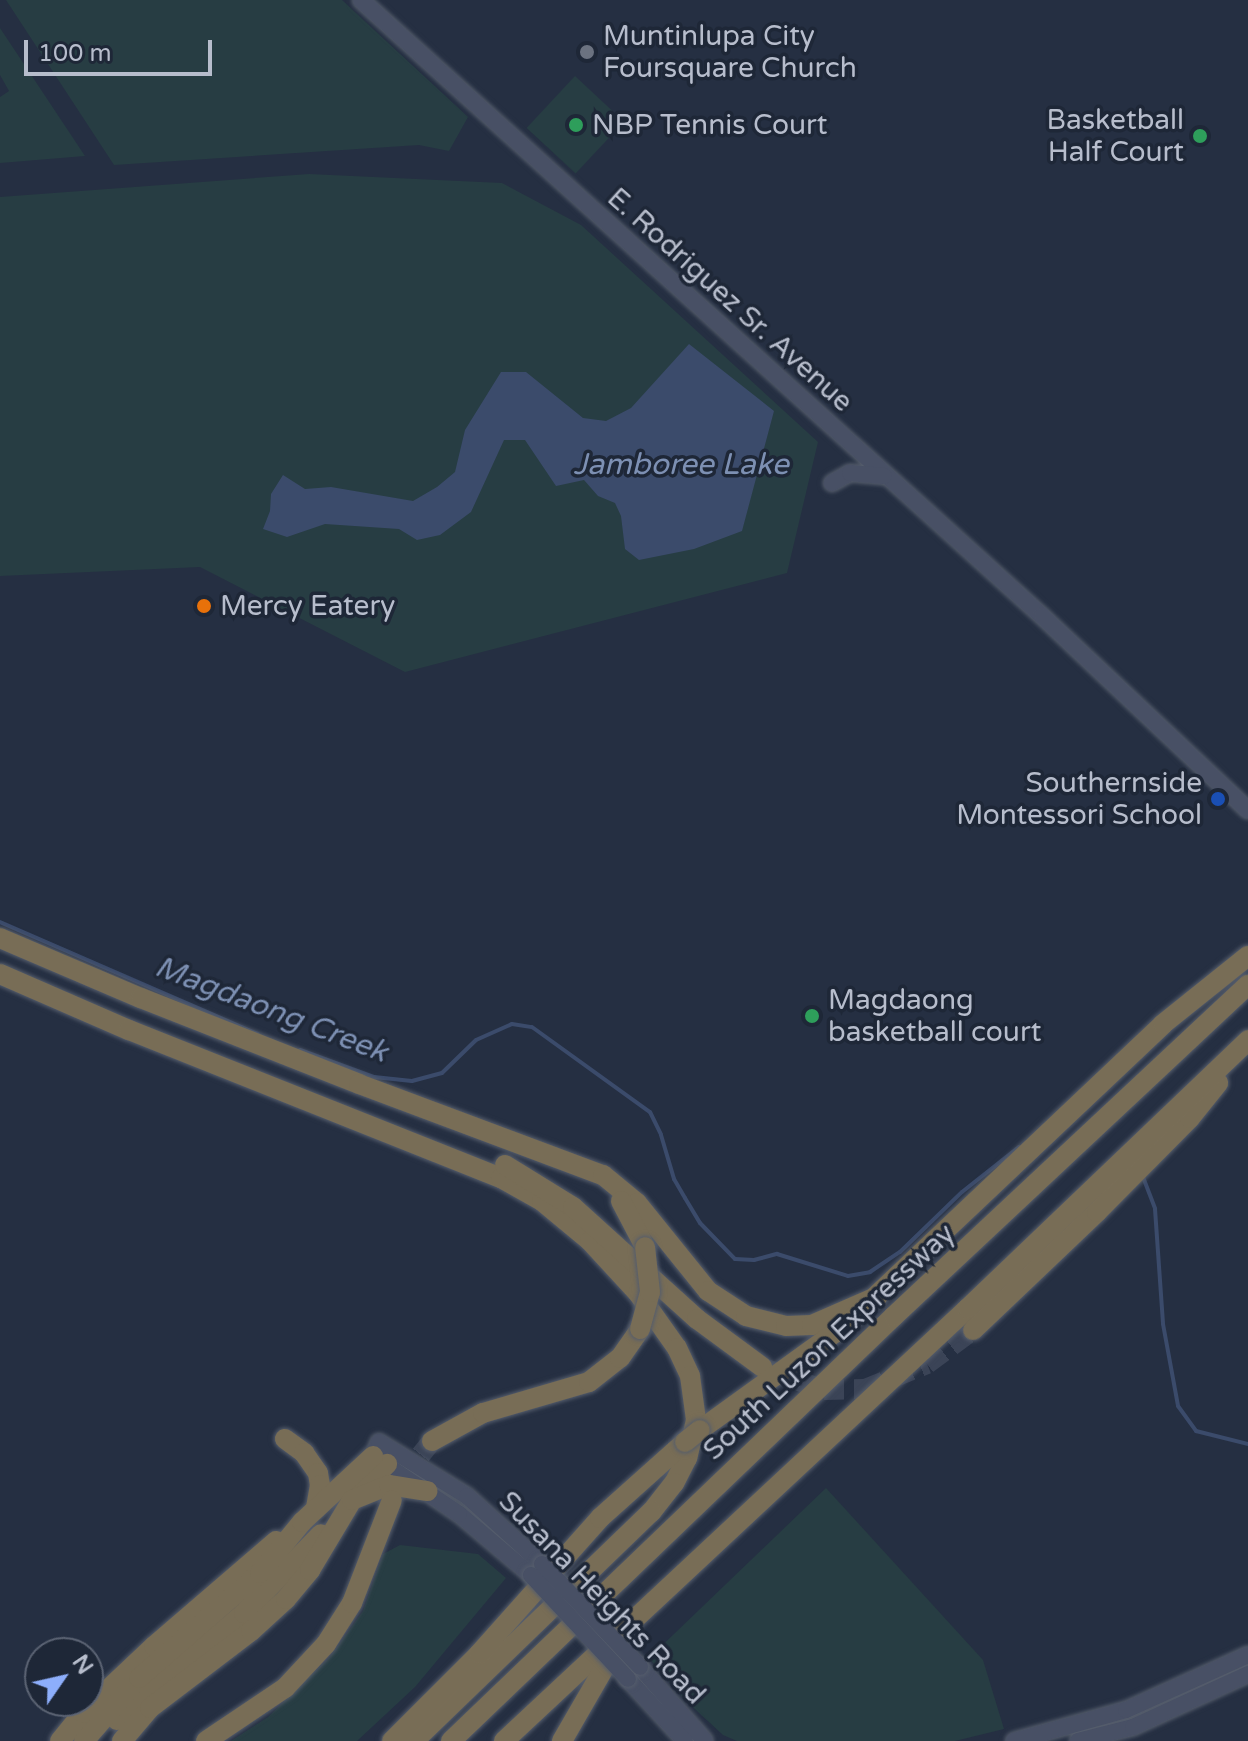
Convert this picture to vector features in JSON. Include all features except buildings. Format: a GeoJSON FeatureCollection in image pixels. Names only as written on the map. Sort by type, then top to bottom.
{"type":"FeatureCollection","features":[{"type":"Feature","properties":{"kind":"highway"},"geometry":{"type":"LineString","coordinates":[[0,938],[141,998],[359,1084],[592,1170],[621,1187],[637,1203],[708,1291],[746,1316],[786,1326],[812,1325],[878,1296]]}},
{"type":"Feature","properties":{"kind":"highway"},"geometry":{"type":"LineString","coordinates":[[392,1741],[479,1654],[600,1518],[693,1436],[817,1348],[878,1296],[1163,1024],[1248,956]]}},
{"type":"Feature","properties":{"kind":"highway"},"geometry":{"type":"LineString","coordinates":[[0,974],[285,1092],[469,1163],[542,1201],[590,1241],[630,1284],[669,1334],[690,1376],[695,1430],[684,1467],[651,1512],[414,1741]]}},
{"type":"Feature","properties":{"kind":"highway","name":"South Luzon Expressway"},"geometry":{"type":"LineString","coordinates":[[451,1741],[894,1316],[1248,985]]}},
{"type":"Feature","properties":{"kind":"highway"},"geometry":{"type":"LineString","coordinates":[[504,1741],[968,1308],[1248,1040]]}},
{"type":"Feature","properties":{"kind":"highway"},"geometry":{"type":"LineString","coordinates":[[973,1330],[1190,1118],[1248,1046]]}},
{"type":"Feature","properties":{"kind":"highway"},"geometry":{"type":"LineString","coordinates":[[285,1092],[453,1144],[530,1178],[573,1207],[697,1319],[762,1367]]}},
{"type":"Feature","properties":{"kind":"highway"},"geometry":{"type":"LineString","coordinates":[[432,1441],[483,1413],[589,1382],[620,1358],[640,1329],[650,1292],[645,1247],[625,1208],[592,1170]]}},
{"type":"Feature","properties":{"kind":"highway"},"geometry":{"type":"LineString","coordinates":[[84,1741],[139,1678],[260,1573],[309,1514],[320,1485],[318,1473],[304,1453],[285,1439]]}},
{"type":"Feature","properties":{"kind":"highway"},"geometry":{"type":"LineString","coordinates":[[99,1741],[151,1688],[267,1591],[346,1493],[384,1453]]}},
{"type":"Feature","properties":{"kind":"highway"},"geometry":{"type":"LineString","coordinates":[[60,1741],[74,1722],[154,1646],[250,1560],[309,1514],[346,1493],[389,1485],[428,1491]]}},
{"type":"Feature","properties":{"kind":"highway"},"geometry":{"type":"LineString","coordinates":[[122,1741],[150,1708],[251,1631],[286,1599],[310,1570],[346,1493]]}},
{"type":"Feature","properties":{"kind":"highway"},"geometry":{"type":"LineString","coordinates":[[206,1741],[285,1688],[326,1644],[352,1603],[392,1500]]}},
{"type":"Feature","properties":{"kind":"highway"},"geometry":{"type":"LineString","coordinates":[[562,1741],[605,1673],[629,1622]]}},
{"type":"Feature","properties":{"kind":"highway"},"geometry":{"type":"LineString","coordinates":[[404,1741],[451,1702]]}},
{"type":"Feature","properties":{"kind":"street","name":"E. Rodriguez Sr. Avenue"},"geometry":{"type":"LineString","coordinates":[[361,0],[1065,638],[1248,810]]}},
{"type":"Feature","properties":{"kind":"street"},"geometry":{"type":"LineString","coordinates":[[832,483],[850,473],[885,476]]}},
{"type":"Feature","properties":{"kind":"street","name":"Susana Heights Road"},"geometry":{"type":"LineString","coordinates":[[384,1453],[428,1491],[536,1570]]}},
{"type":"Feature","properties":{"kind":"street","name":"Susana Heights Road"},"geometry":{"type":"LineString","coordinates":[[384,1453],[467,1496],[634,1673],[705,1741]]}},
{"type":"Feature","properties":{"kind":"street"},"geometry":{"type":"LineString","coordinates":[[1014,1741],[1126,1710],[1248,1655]]}},
{"type":"Feature","properties":{"kind":"street","name":"Susana Heights Road"},"geometry":{"type":"LineString","coordinates":[[634,1673],[685,1741]]}},
{"type":"Feature","properties":{"kind":"street"},"geometry":{"type":"LineString","coordinates":[[1078,1741],[1133,1727],[1248,1674]]}},
{"type":"Feature","properties":{"kind":"green space"},"geometry":{"type":"Polygon","coordinates":[[[6,0],[342,0],[468,117],[449,151],[419,145],[114,165],[6,0]]]}},
{"type":"Feature","properties":{"kind":"green space"},"geometry":{"type":"Polygon","coordinates":[[[0,28],[85,156],[0,163],[0,97],[9,91],[0,75],[0,28]]]}},
{"type":"Feature","properties":{"kind":"green space","name":"NBP Tennis Court"},"geometry":{"type":"Polygon","coordinates":[[[575,76],[624,122],[576,174],[527,128],[575,76]]]}},
{"type":"Feature","properties":{"kind":"green space"},"geometry":{"type":"Polygon","coordinates":[[[309,174],[502,183],[581,225],[818,442],[787,573],[405,672],[200,567],[0,576],[0,197],[309,174]]]}},
{"type":"Feature","properties":{"kind":"green space"},"geometry":{"type":"Polygon","coordinates":[[[826,1488],[983,1660],[1004,1729],[955,1741],[737,1741],[723,1735],[684,1699],[649,1658],[826,1488]]]}},
{"type":"Feature","properties":{"kind":"green space"},"geometry":{"type":"Polygon","coordinates":[[[400,1545],[478,1554],[506,1578],[415,1687],[357,1741],[231,1741],[268,1717],[330,1657],[363,1611],[383,1554],[400,1545]]]}},
{"type":"Feature","properties":{"kind":"water","name":"Jamboree Lake"},"geometry":{"type":"Polygon","coordinates":[[[689,344],[774,411],[742,531],[694,549],[639,560],[625,549],[621,516],[615,503],[598,496],[584,480],[556,486],[525,440],[504,440],[471,512],[440,535],[417,540],[399,529],[325,524],[287,537],[263,529],[270,511],[271,494],[283,475],[305,489],[331,487],[413,501],[437,487],[455,472],[465,430],[501,372],[526,372],[583,418],[606,421],[631,408],[689,344]]]}},
{"type":"Feature","properties":{"kind":"waterway","name":"Magdaong Creek"},"geometry":{"type":"LineString","coordinates":[[0,922],[258,1034]]}},
{"type":"Feature","properties":{"kind":"waterway","name":"Magdaong Creek"},"geometry":{"type":"LineString","coordinates":[[300,1050],[374,1077],[412,1081],[442,1073],[476,1040],[512,1024],[532,1027],[650,1112],[661,1135],[674,1179],[700,1223],[735,1259],[754,1260],[777,1254],[848,1276],[870,1272],[900,1252],[962,1192],[1019,1147]]}},
{"type":"Feature","properties":{"kind":"waterway","name":"Magdaong Creek"},"geometry":{"type":"LineString","coordinates":[[1143,1177],[1155,1209],[1163,1324],[1178,1406],[1196,1431],[1248,1444]]}},
{"type":"Feature","properties":{"kind":"tunnel"},"geometry":{"type":"LineString","coordinates":[[766,1369],[824,1390],[865,1389],[927,1364],[973,1330]]}},
{"type":"Feature","properties":{"kind":"tunnel"},"geometry":{"type":"LineString","coordinates":[[402,1478],[432,1441]]}},
{"type":"Feature","properties":{"kind":"place","name":"Muntinlupa City Foursquare Church"},"geometry":{"type":"Point","coordinates":[587,52]}},
{"type":"Feature","properties":{"kind":"place","name":"NBP Tennis Court"},"geometry":{"type":"Point","coordinates":[576,125]}},
{"type":"Feature","properties":{"kind":"place","name":"Basketball Half Court"},"geometry":{"type":"Point","coordinates":[1200,136]}},
{"type":"Feature","properties":{"kind":"place","name":"Mercy Eatery"},"geometry":{"type":"Point","coordinates":[204,606]}},
{"type":"Feature","properties":{"kind":"place","name":"Southernside Montessori School"},"geometry":{"type":"Point","coordinates":[1218,799]}},
{"type":"Feature","properties":{"kind":"place","name":"Magdaong basketball court"},"geometry":{"type":"Point","coordinates":[812,1016]}}]}
